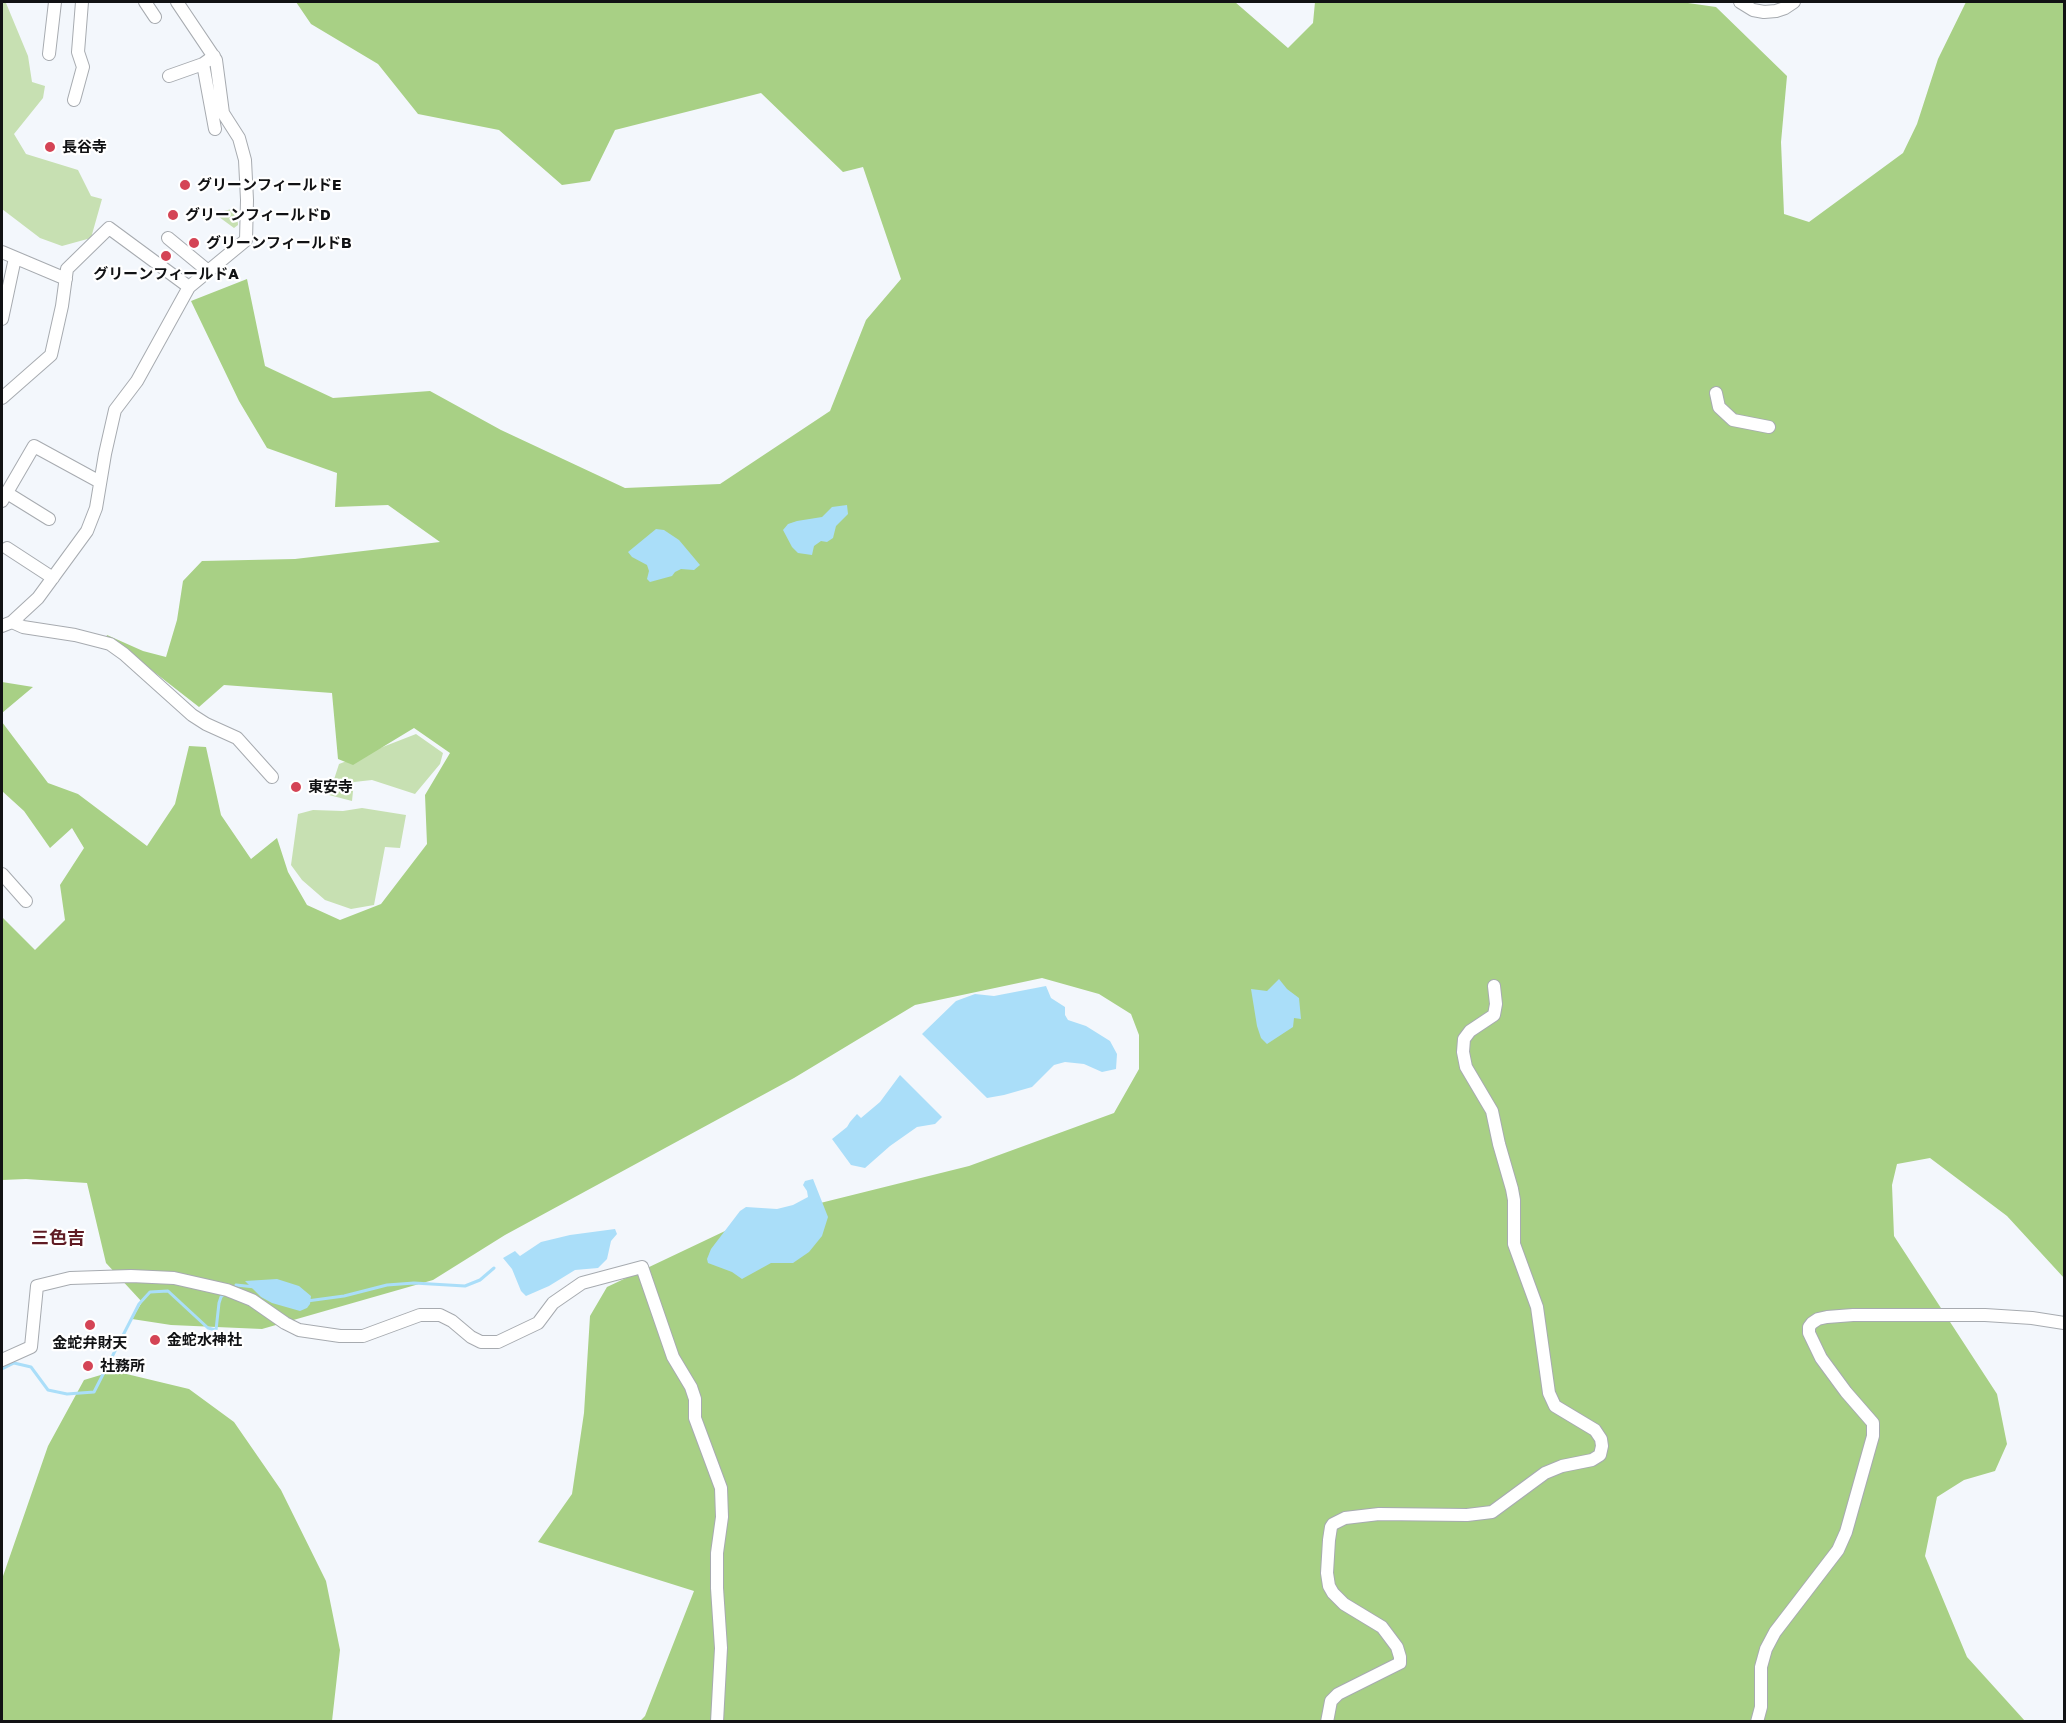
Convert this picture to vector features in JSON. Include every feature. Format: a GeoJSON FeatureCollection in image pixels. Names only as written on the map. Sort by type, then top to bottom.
{"type":"FeatureCollection","features":[{"type":"Feature","properties":{"kind":"street"},"geometry":{"type":"LineString","coordinates":[[49,54],[55,2]]}},
{"type":"Feature","properties":{"kind":"street"},"geometry":{"type":"LineString","coordinates":[[74,100],[82,67],[78,52],[82,2]]}},
{"type":"Feature","properties":{"kind":"street"},"geometry":{"type":"LineString","coordinates":[[145,2],[155,17]]}},
{"type":"Feature","properties":{"kind":"street"},"geometry":{"type":"LineString","coordinates":[[7,624],[38,598],[87,531],[96,508],[116,410],[137,381],[189,287],[246,240],[248,200],[245,160],[239,138],[223,113],[216,60],[177,2]]}},
{"type":"Feature","properties":{"kind":"street"},"geometry":{"type":"LineString","coordinates":[[1740,2],[1753,10],[1764,12],[1785,8],[1794,2]]}},
{"type":"Feature","properties":{"kind":"street"},"geometry":{"type":"LineString","coordinates":[[169,76],[202,64],[214,56]]}},
{"type":"Feature","properties":{"kind":"street"},"geometry":{"type":"LineString","coordinates":[[202,64],[215,129]]}},
{"type":"Feature","properties":{"kind":"street"},"geometry":{"type":"LineString","coordinates":[[2,398],[51,355],[67,269],[109,228],[189,287]]}},
{"type":"Feature","properties":{"kind":"street"},"geometry":{"type":"LineString","coordinates":[[168,238],[208,272]]}},
{"type":"Feature","properties":{"kind":"street"},"geometry":{"type":"LineString","coordinates":[[2,252],[66,279]]}},
{"type":"Feature","properties":{"kind":"street"},"geometry":{"type":"LineString","coordinates":[[2,319],[15,258]]}},
{"type":"Feature","properties":{"kind":"street"},"geometry":{"type":"LineString","coordinates":[[1716,393],[1719,407],[1733,420],[1769,427]]}},
{"type":"Feature","properties":{"kind":"street"},"geometry":{"type":"LineString","coordinates":[[49,519],[4,497],[34,446],[100,482]]}},
{"type":"Feature","properties":{"kind":"street"},"geometry":{"type":"LineString","coordinates":[[7,548],[53,578]]}},
{"type":"Feature","properties":{"kind":"street"},"geometry":{"type":"LineString","coordinates":[[7,624],[75,635],[110,644],[192,715],[237,738],[272,777]]}},
{"type":"Feature","properties":{"kind":"street"},"geometry":{"type":"LineString","coordinates":[[2,874],[26,901]]}},
{"type":"Feature","properties":{"kind":"street"},"geometry":{"type":"LineString","coordinates":[[1327,1722],[1331,1701],[1338,1694],[1400,1663],[1397,1647],[1382,1627],[1344,1604],[1329,1586],[1329,1540],[1333,1524],[1345,1518],[1379,1514],[1467,1515],[1492,1512],[1545,1473],[1562,1466],[1592,1460],[1600,1455],[1601,1439],[1595,1430],[1555,1406],[1549,1393],[1537,1307],[1514,1244],[1512,1189],[1492,1111],[1467,1067],[1462,1052],[1464,1039],[1470,1031],[1494,1015],[1496,1004],[1494,986]]}},
{"type":"Feature","properties":{"kind":"street"},"geometry":{"type":"LineString","coordinates":[[2,1360],[31,1347],[37,1286],[70,1278],[131,1276],[174,1278],[226,1290],[252,1300],[299,1330],[340,1336],[363,1336],[420,1315],[440,1316],[452,1321],[471,1337],[481,1342],[498,1342],[538,1323],[553,1303],[582,1283],[642,1267],[673,1357],[691,1387],[695,1399],[695,1418],[721,1488],[722,1516],[717,1553],[721,1648],[717,1722]]}},
{"type":"Feature","properties":{"kind":"street"},"geometry":{"type":"LineString","coordinates":[[1757,1722],[1761,1707],[1761,1667],[1766,1649],[1775,1632],[1838,1550],[1846,1532],[1873,1436],[1872,1423],[1821,1358],[1809,1333],[1812,1323],[1827,1317],[1853,1315],[1985,1315],[2064,1323]]}},
{"type":"Feature","properties":{"kind":"green space"},"geometry":{"type":"Polygon","coordinates":[[[2,2],[6,3],[28,56],[32,82],[45,86],[43,98],[14,134],[26,154],[78,170],[91,196],[102,199],[91,238],[62,246],[40,238],[2,209],[2,2]]]}},
{"type":"Feature","properties":{"kind":"green space"},"geometry":{"type":"Polygon","coordinates":[[[296,2],[1235,2],[1288,48],[1313,23],[1315,2],[1681,2],[1716,7],[1787,76],[1781,142],[1784,214],[1809,222],[1903,153],[1917,124],[1938,59],[1966,2],[2064,2],[2064,1278],[2007,1216],[1930,1158],[1897,1164],[1892,1185],[1894,1236],[1997,1394],[2007,1444],[1995,1471],[1964,1480],[1937,1497],[1925,1556],[1967,1657],[2025,1721],[640,1721],[645,1716],[694,1591],[538,1542],[572,1494],[584,1413],[590,1316],[607,1287],[744,1222],[969,1166],[1114,1113],[1139,1069],[1139,1035],[1131,1014],[1099,994],[1042,978],[915,1005],[794,1078],[505,1235],[433,1280],[262,1329],[171,1325],[132,1319],[142,1302],[106,1263],[87,1183],[26,1179],[2,1180],[2,917],[35,950],[65,920],[60,885],[84,848],[72,828],[50,848],[24,811],[2,791],[2,722],[48,783],[78,794],[147,846],[175,804],[189,746],[206,747],[221,815],[251,859],[277,838],[288,872],[307,905],[340,920],[381,904],[427,844],[425,795],[450,753],[414,728],[353,765],[338,759],[332,693],[224,685],[199,707],[122,647],[106,638],[107,635],[143,651],[166,657],[177,620],[183,581],[202,561],[295,559],[440,542],[388,505],[335,507],[337,473],[267,448],[239,401],[191,301],[247,279],[265,366],[333,398],[430,391],[501,430],[625,488],[720,484],[830,411],[866,320],[901,279],[863,167],[843,172],[761,93],[615,130],[590,181],[562,185],[499,130],[418,114],[378,64],[311,24],[296,2]]]}},
{"type":"Feature","properties":{"kind":"green space"},"geometry":{"type":"Polygon","coordinates":[[[232,209],[237,212],[238,225],[234,228],[219,217],[219,212],[232,209]]]}},
{"type":"Feature","properties":{"kind":"green space"},"geometry":{"type":"Polygon","coordinates":[[[2,682],[33,687],[2,713],[2,682]]]}},
{"type":"Feature","properties":{"kind":"green space"},"geometry":{"type":"Polygon","coordinates":[[[416,734],[443,753],[440,764],[415,794],[372,780],[354,782],[352,801],[329,795],[339,764],[416,734]]]}},
{"type":"Feature","properties":{"kind":"green space"},"geometry":{"type":"Polygon","coordinates":[[[362,808],[406,815],[400,848],[385,847],[374,905],[351,909],[325,900],[302,880],[291,865],[298,814],[313,810],[343,811],[362,808]]]}},
{"type":"Feature","properties":{"kind":"green space"},"geometry":{"type":"Polygon","coordinates":[[[114,1371],[189,1389],[234,1422],[281,1490],[326,1581],[340,1650],[332,1721],[2,1721],[2,1579],[48,1446],[84,1380],[114,1371]]]}},
{"type":"Feature","properties":{"kind":"water"},"geometry":{"type":"Polygon","coordinates":[[[847,505],[848,514],[836,526],[833,538],[827,542],[821,541],[814,546],[812,555],[798,553],[792,547],[783,530],[788,524],[822,517],[832,507],[847,505]]]}},
{"type":"Feature","properties":{"kind":"water"},"geometry":{"type":"Polygon","coordinates":[[[656,529],[664,530],[679,540],[700,565],[694,570],[681,569],[672,576],[650,582],[647,579],[649,571],[647,565],[632,557],[628,552],[656,529]]]}},
{"type":"Feature","properties":{"kind":"water"},"geometry":{"type":"Polygon","coordinates":[[[1279,979],[1299,998],[1301,1019],[1294,1018],[1293,1027],[1267,1044],[1261,1038],[1257,1026],[1251,989],[1267,991],[1279,979]]]}},
{"type":"Feature","properties":{"kind":"water"},"geometry":{"type":"Polygon","coordinates":[[[1046,986],[1051,998],[1065,1007],[1068,1020],[1086,1026],[1110,1041],[1117,1054],[1116,1069],[1102,1072],[1084,1064],[1065,1062],[1054,1065],[1032,1087],[987,1098],[922,1034],[956,1001],[975,994],[994,996],[1046,986]]]}},
{"type":"Feature","properties":{"kind":"water"},"geometry":{"type":"Polygon","coordinates":[[[900,1075],[942,1117],[935,1124],[917,1127],[865,1168],[851,1165],[832,1139],[847,1127],[857,1114],[861,1118],[880,1102],[900,1075]]]}},
{"type":"Feature","properties":{"kind":"water"},"geometry":{"type":"Polygon","coordinates":[[[813,1179],[828,1217],[822,1236],[809,1252],[793,1263],[771,1263],[742,1279],[732,1272],[708,1263],[707,1259],[711,1249],[740,1211],[746,1207],[777,1209],[793,1205],[808,1197],[803,1185],[805,1181],[813,1179]]]}},
{"type":"Feature","properties":{"kind":"water"},"geometry":{"type":"Polygon","coordinates":[[[615,1229],[617,1234],[611,1241],[607,1259],[598,1268],[575,1270],[549,1286],[526,1296],[521,1291],[512,1269],[503,1258],[515,1251],[520,1256],[541,1242],[570,1235],[615,1229]]]}},
{"type":"Feature","properties":{"kind":"water"},"geometry":{"type":"Polygon","coordinates":[[[277,1279],[299,1286],[311,1296],[307,1308],[300,1311],[272,1303],[261,1297],[245,1281],[277,1279]]]}},
{"type":"Feature","properties":{"kind":"waterway"},"geometry":{"type":"LineString","coordinates":[[307,1301],[344,1296],[387,1285],[414,1283],[465,1286],[480,1280],[494,1268]]}},
{"type":"Feature","properties":{"kind":"waterway"},"geometry":{"type":"LineString","coordinates":[[236,1285],[255,1287]]}},
{"type":"Feature","properties":{"kind":"waterway"},"geometry":{"type":"LineString","coordinates":[[2,1369],[14,1363],[31,1367],[48,1390],[67,1394],[94,1392],[139,1304],[150,1292],[168,1291],[208,1328],[216,1330],[219,1303],[224,1294]]}},
{"type":"Feature","properties":{"kind":"place","name":"長谷寺"},"geometry":{"type":"Point","coordinates":[50,147]}},
{"type":"Feature","properties":{"kind":"place","name":"グリーンフィールドE"},"geometry":{"type":"Point","coordinates":[185,185]}},
{"type":"Feature","properties":{"kind":"place","name":"グリーンフィールドD"},"geometry":{"type":"Point","coordinates":[173,215]}},
{"type":"Feature","properties":{"kind":"place","name":"グリーンフィールドB"},"geometry":{"type":"Point","coordinates":[194,243]}},
{"type":"Feature","properties":{"kind":"place","name":"グリーンフィールドA"},"geometry":{"type":"Point","coordinates":[166,256]}},
{"type":"Feature","properties":{"kind":"place","name":"東安寺"},"geometry":{"type":"Point","coordinates":[296,787]}},
{"type":"Feature","properties":{"kind":"place","name":"金蛇弁財天"},"geometry":{"type":"Point","coordinates":[90,1325]}},
{"type":"Feature","properties":{"kind":"place","name":"金蛇水神社"},"geometry":{"type":"Point","coordinates":[155,1340]}},
{"type":"Feature","properties":{"kind":"place","name":"社務所"},"geometry":{"type":"Point","coordinates":[88,1366]}},
{"type":"Feature","properties":{"kind":"district","name":"三色吉"},"geometry":{"type":"Point","coordinates":[58,1238]}}]}
